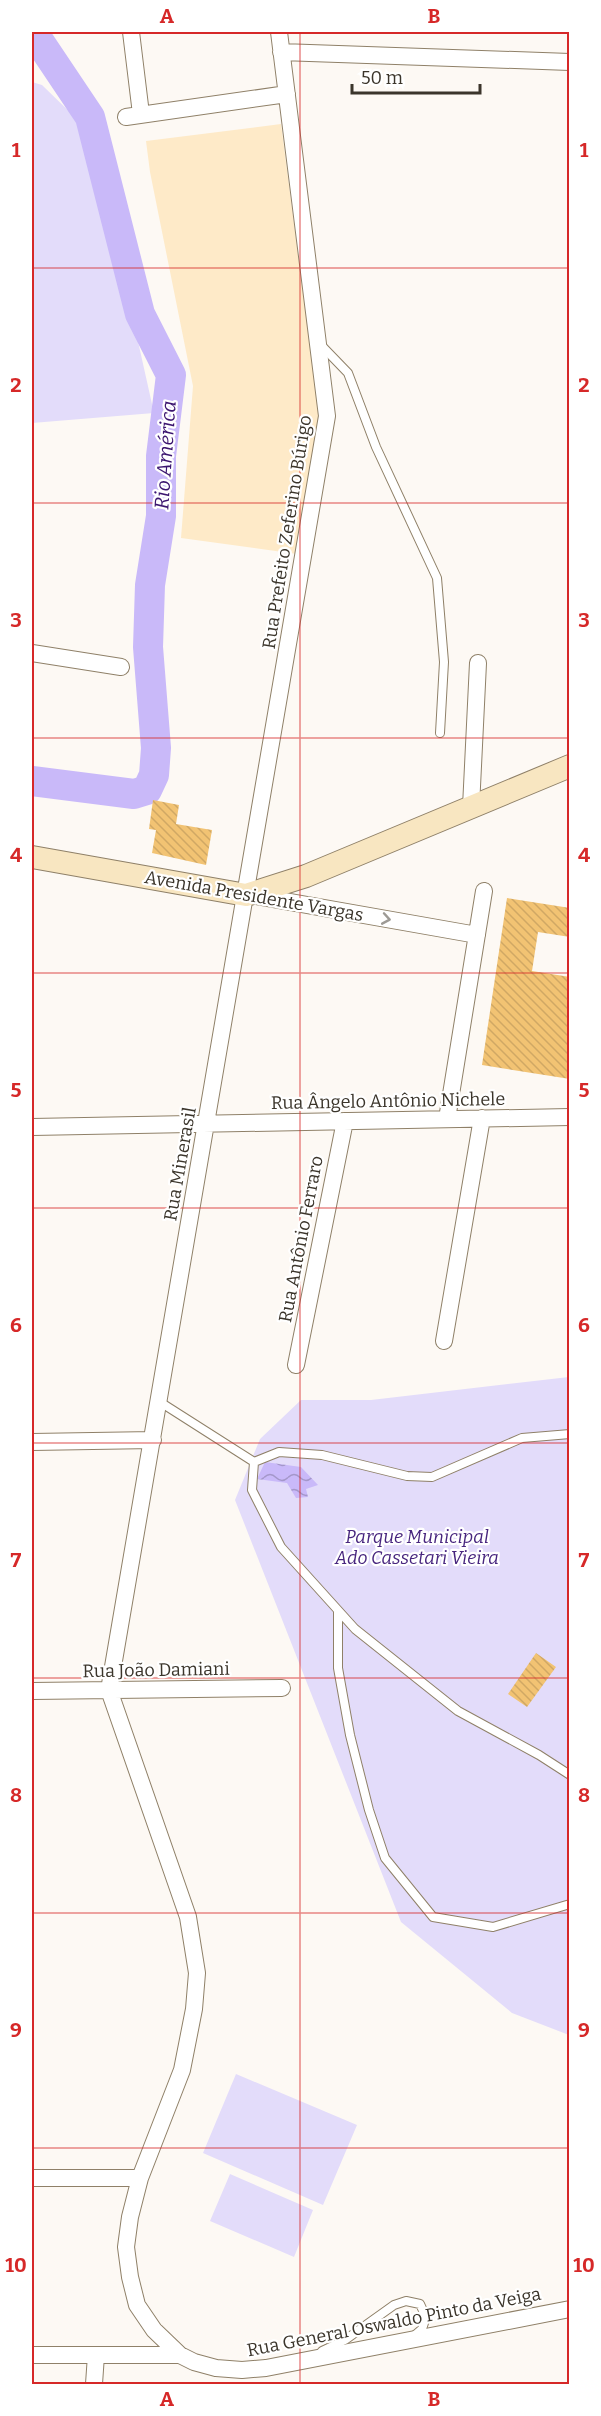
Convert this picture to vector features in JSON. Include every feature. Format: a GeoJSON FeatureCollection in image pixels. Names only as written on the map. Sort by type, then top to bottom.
{"type":"FeatureCollection","features":[{"type":"Feature","properties":{"kind":"street"},"geometry":{"type":"LineString","coordinates":[[131,32],[134,115],[287,94]]}},
{"type":"Feature","properties":{"kind":"street","name":"Rua Prefeito Zeferino Búrigo"},"geometry":{"type":"LineString","coordinates":[[246,895],[325,432],[327,401],[279,32]]}},
{"type":"Feature","properties":{"kind":"street"},"geometry":{"type":"LineString","coordinates":[[281,51],[570,62]]}},
{"type":"Feature","properties":{"kind":"street"},"geometry":{"type":"LineString","coordinates":[[32,653],[121,668]]}},
{"type":"Feature","properties":{"kind":"street"},"geometry":{"type":"LineString","coordinates":[[471,807],[478,663]]}},
{"type":"Feature","properties":{"kind":"street"},"geometry":{"type":"LineString","coordinates":[[246,895],[306,876],[570,766]]}},
{"type":"Feature","properties":{"kind":"street","name":"Avenida Presidente Vargas"},"geometry":{"type":"LineString","coordinates":[[32,857],[477,935]]}},
{"type":"Feature","properties":{"kind":"street"},"geometry":{"type":"LineString","coordinates":[[447,1119],[484,891]]}},
{"type":"Feature","properties":{"kind":"street","name":"Rua Minerasil"},"geometry":{"type":"LineString","coordinates":[[153,1440],[246,895]]}},
{"type":"Feature","properties":{"kind":"street","name":"Rua Ângelo Antônio Nichele"},"geometry":{"type":"LineString","coordinates":[[32,1127],[570,1117]]}},
{"type":"Feature","properties":{"kind":"street"},"geometry":{"type":"LineString","coordinates":[[444,1341],[482,1118]]}},
{"type":"Feature","properties":{"kind":"street","name":"Rua Antônio Ferraro"},"geometry":{"type":"LineString","coordinates":[[296,1365],[345,1121]]}},
{"type":"Feature","properties":{"kind":"street"},"geometry":{"type":"LineString","coordinates":[[32,1442],[153,1440]]}},
{"type":"Feature","properties":{"kind":"street","name":"Rua General Oswaldo Pinto da Veiga"},"geometry":{"type":"LineString","coordinates":[[153,1440],[109,1690],[188,1917],[196,1973],[193,2019],[182,2070],[140,2178],[130,2217],[126,2247],[137,2305],[154,2330],[180,2355],[194,2362],[216,2368],[242,2370],[303,2361],[570,2309]]}},
{"type":"Feature","properties":{"kind":"street","name":"Rua João Damiani"},"geometry":{"type":"LineString","coordinates":[[32,1691],[282,1688]]}},
{"type":"Feature","properties":{"kind":"street"},"geometry":{"type":"LineString","coordinates":[[32,2178],[140,2178]]}},
{"type":"Feature","properties":{"kind":"street"},"geometry":{"type":"LineString","coordinates":[[32,2355],[180,2355]]}},
{"type":"Feature","properties":{"kind":"street"},"geometry":{"type":"LineString","coordinates":[[94,2385],[96,2355]]}},
{"type":"Feature","properties":{"kind":"lane"},"geometry":{"type":"LineString","coordinates":[[319,342],[348,373],[376,447],[437,578],[444,662],[440,733]]}},
{"type":"Feature","properties":{"kind":"lane"},"geometry":{"type":"LineString","coordinates":[[160,1402],[254,1462]]}},
{"type":"Feature","properties":{"kind":"lane"},"geometry":{"type":"LineString","coordinates":[[254,1462],[279,1452],[322,1455],[407,1476],[432,1477],[522,1438],[570,1434]]}},
{"type":"Feature","properties":{"kind":"lane"},"geometry":{"type":"LineString","coordinates":[[254,1462],[252,1490],[281,1547],[355,1629],[458,1712],[539,1755],[570,1776]]}},
{"type":"Feature","properties":{"kind":"lane"},"geometry":{"type":"LineString","coordinates":[[338,1612],[338,1668],[350,1735],[384,1858],[433,1917],[493,1927],[570,1905]]}},
{"type":"Feature","properties":{"kind":"lane"},"geometry":{"type":"LineString","coordinates":[[303,2361],[345,2340],[394,2305],[405,2301],[420,2304],[426,2317],[422,2329],[408,2340]]}},
{"type":"Feature","properties":{"kind":"shaded area"},"geometry":{"type":"Polygon","coordinates":[[[281,124],[319,415],[297,554],[181,538],[193,386],[150,172],[146,141],[281,124]]]}},
{"type":"Feature","properties":{"kind":"green space"},"geometry":{"type":"Polygon","coordinates":[[[32,82],[42,85],[78,120],[116,243],[154,413],[32,423],[32,82]]]}},
{"type":"Feature","properties":{"kind":"green space","name":"Parque Municipal Ado Cassetari Vieira"},"geometry":{"type":"Polygon","coordinates":[[[569,1377],[569,2035],[512,2013],[401,1922],[235,1500],[260,1439],[301,1400],[371,1400],[569,1377]]]}},
{"type":"Feature","properties":{"kind":"green space"},"geometry":{"type":"Polygon","coordinates":[[[236,2074],[357,2125],[323,2205],[203,2153],[236,2074]]]}},
{"type":"Feature","properties":{"kind":"green space"},"geometry":{"type":"Polygon","coordinates":[[[230,2174],[313,2210],[294,2257],[210,2221],[230,2174]]]}},
{"type":"Feature","properties":{"kind":"water"},"geometry":{"type":"Polygon","coordinates":[[[265,1462],[301,1467],[318,1485],[306,1489],[308,1497],[296,1498],[287,1483],[257,1479],[265,1462]]]}},
{"type":"Feature","properties":{"kind":"building"},"geometry":{"type":"Polygon","coordinates":[[[153,800],[179,805],[176,824],[212,830],[206,865],[152,853],[156,830],[149,829],[153,800]]]}},
{"type":"Feature","properties":{"kind":"building"},"geometry":{"type":"Polygon","coordinates":[[[507,898],[570,908],[570,937],[538,932],[532,971],[570,977],[570,1079],[482,1065],[507,898]]]}},
{"type":"Feature","properties":{"kind":"building"},"geometry":{"type":"Polygon","coordinates":[[[536,1653],[556,1667],[527,1707],[508,1694],[536,1653]]]}},
{"type":"Feature","properties":{"kind":"waterway","name":"Rio América"},"geometry":{"type":"LineString","coordinates":[[32,781],[134,794],[147,790],[154,775],[156,748],[148,647],[150,585],[161,516],[161,456],[171,375],[140,314],[90,117],[33,32]]}}]}
